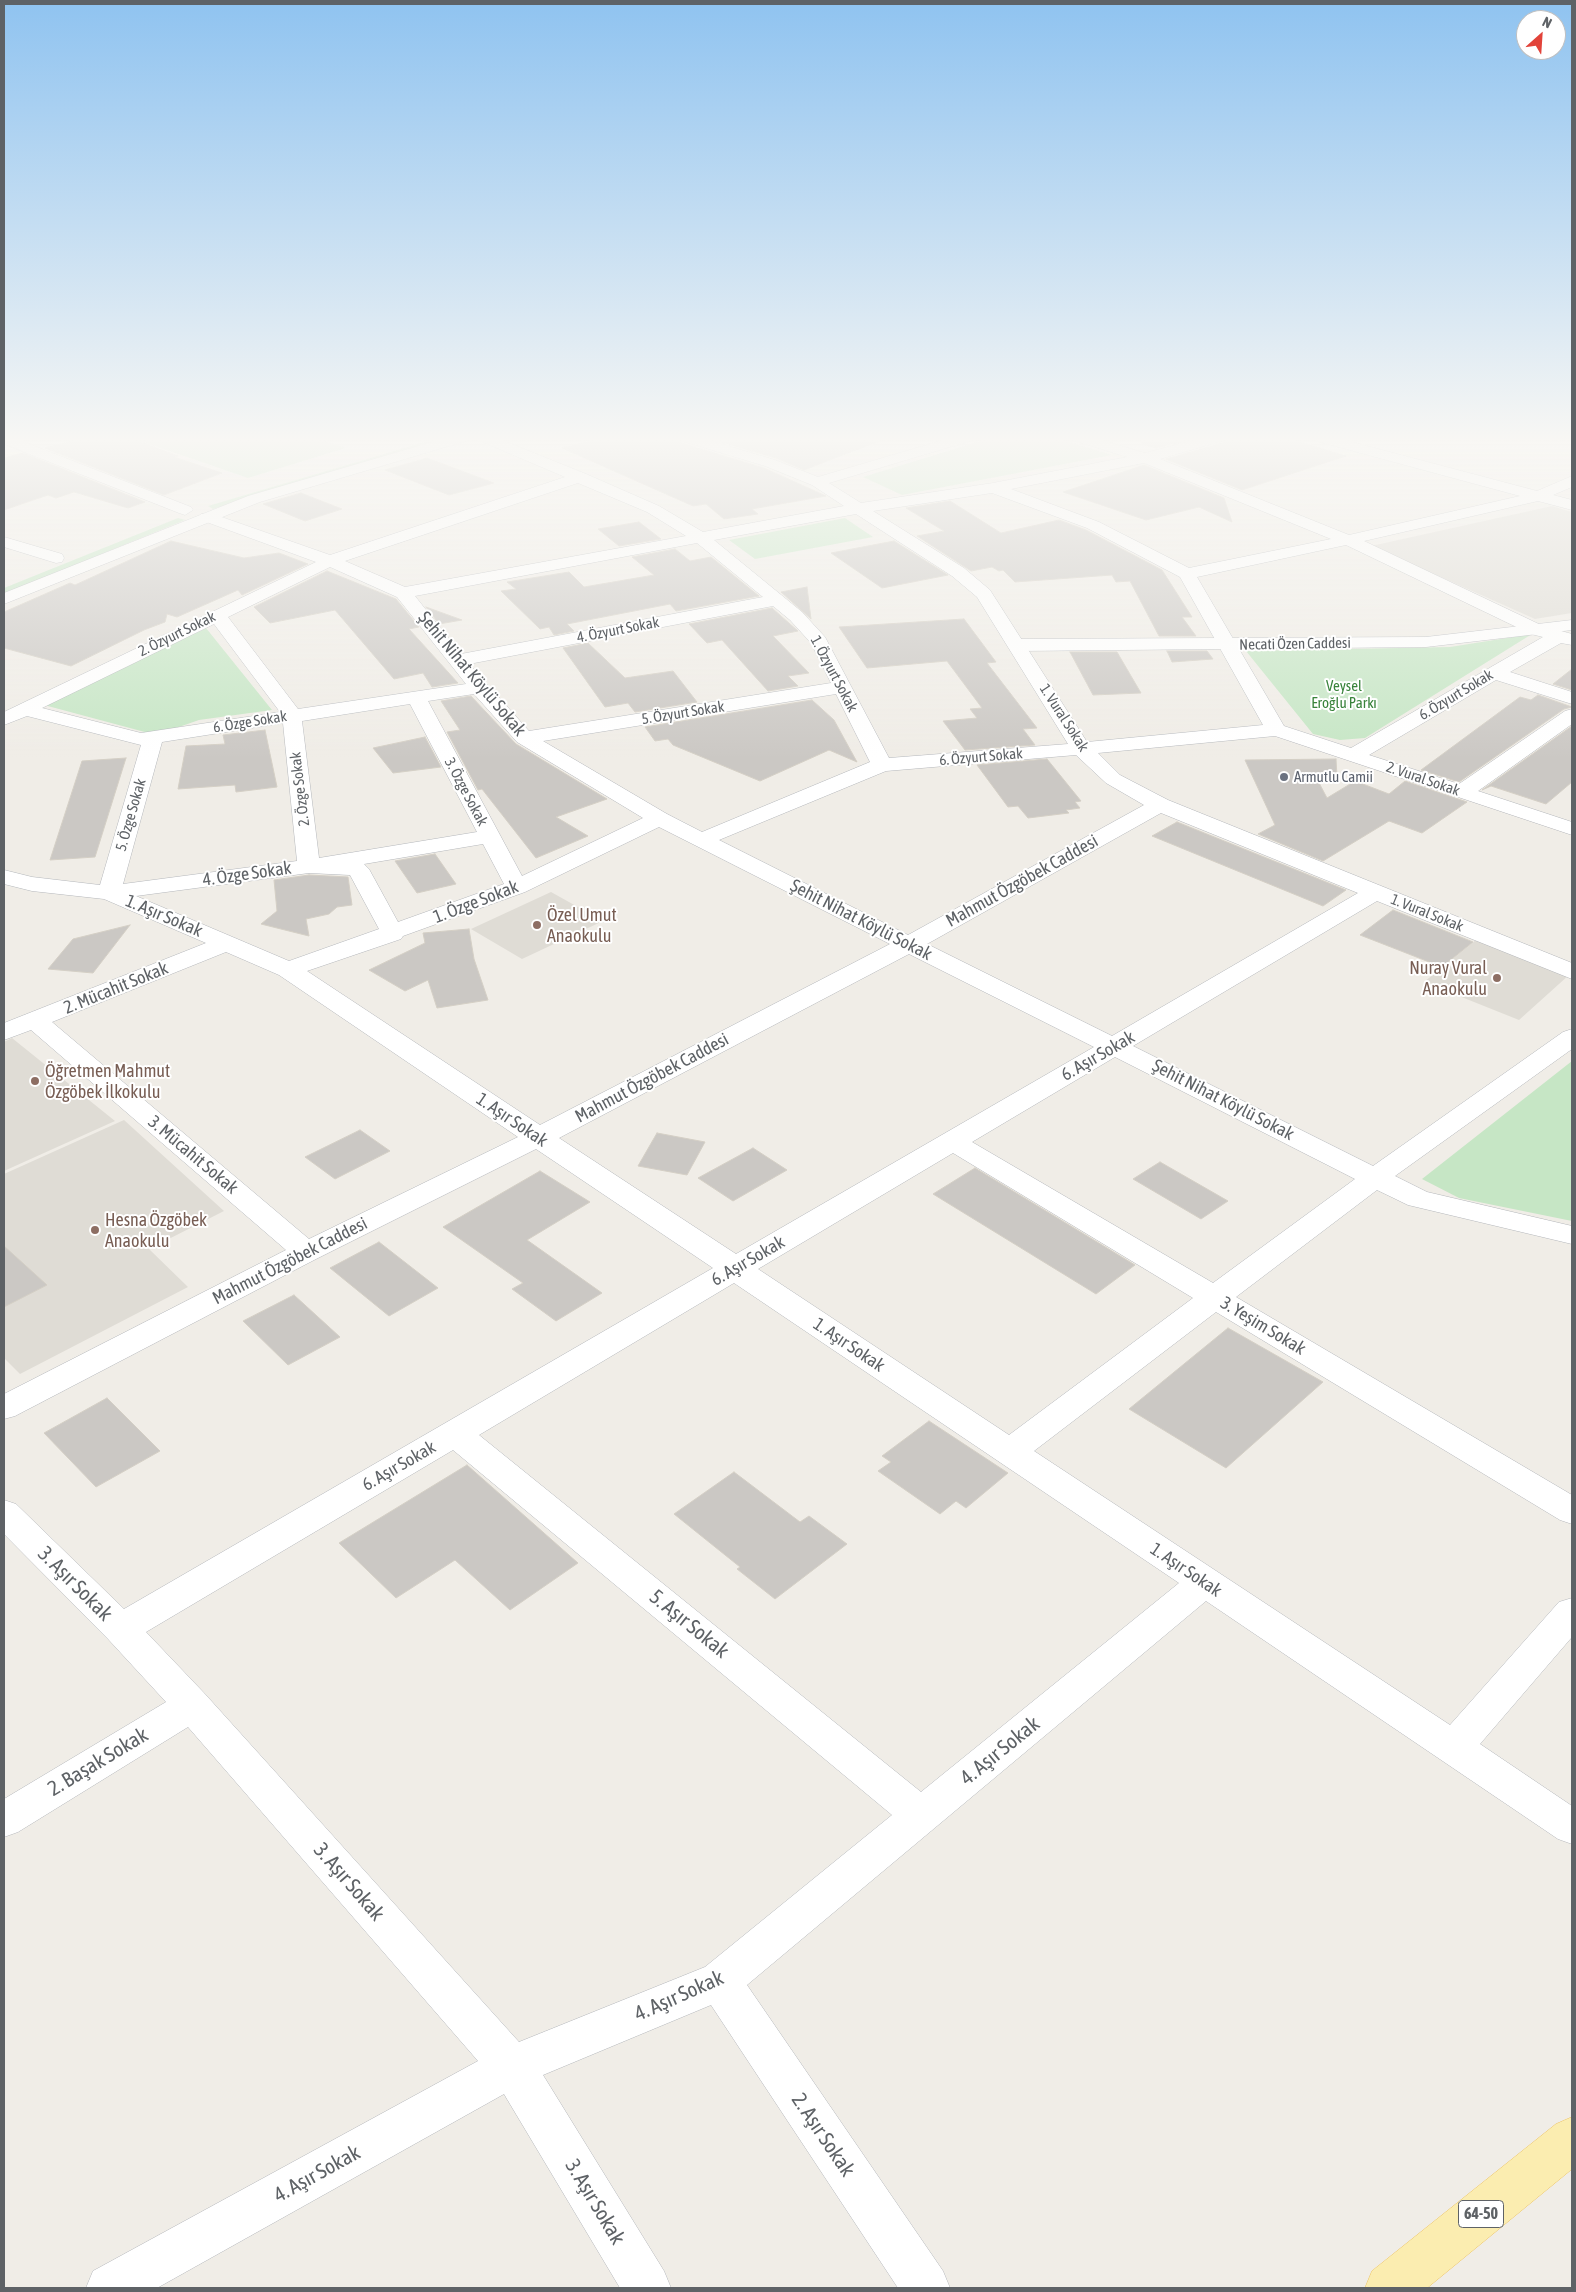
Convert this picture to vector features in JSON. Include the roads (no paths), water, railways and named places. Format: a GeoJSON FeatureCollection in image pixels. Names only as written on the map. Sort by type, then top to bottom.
{"type":"FeatureCollection","features":[{"type":"Feature","properties":{"kind":"main road","name":"64-50"},"geometry":{"type":"LineString","coordinates":[[1389,2288],[1572,2140]]}},
{"type":"Feature","properties":{"kind":"street"},"geometry":{"type":"LineString","coordinates":[[14,545],[56,558]]}},
{"type":"Feature","properties":{"kind":"street"},"geometry":{"type":"LineString","coordinates":[[4,599],[136,545]]}},
{"type":"Feature","properties":{"kind":"street","name":"Şehit Nihat Köylü Sokak"},"geometry":{"type":"LineString","coordinates":[[286,545],[330,561],[403,593],[459,660],[479,688],[524,738],[659,819],[1418,1199],[1572,1236]]}},
{"type":"Feature","properties":{"kind":"street","name":"2. Özyurt Sokak"},"geometry":{"type":"LineString","coordinates":[[4,719],[330,561],[379,545]]}},
{"type":"Feature","properties":{"kind":"street"},"geometry":{"type":"LineString","coordinates":[[403,593],[663,545]]}},
{"type":"Feature","properties":{"kind":"street","name":"1. Özyurt Sokak"},"geometry":{"type":"LineString","coordinates":[[709,545],[796,616],[820,641],[882,765]]}},
{"type":"Feature","properties":{"kind":"street","name":"1. Vural Sokak"},"geometry":{"type":"LineString","coordinates":[[917,545],[958,572],[984,594],[1081,749],[1113,780],[1160,805],[1572,972]]}},
{"type":"Feature","properties":{"kind":"street"},"geometry":{"type":"LineString","coordinates":[[1131,545],[1187,574],[1225,644],[1276,730]]}},
{"type":"Feature","properties":{"kind":"street"},"geometry":{"type":"LineString","coordinates":[[1187,574],[1325,545]]}},
{"type":"Feature","properties":{"kind":"street"},"geometry":{"type":"LineString","coordinates":[[1358,545],[1537,630]]}},
{"type":"Feature","properties":{"kind":"street"},"geometry":{"type":"LineString","coordinates":[[30,568],[74,551]]}},
{"type":"Feature","properties":{"kind":"street","name":"4. Özyurt Sokak"},"geometry":{"type":"LineString","coordinates":[[459,660],[776,600]]}},
{"type":"Feature","properties":{"kind":"street"},"geometry":{"type":"LineString","coordinates":[[217,615],[292,715]]}},
{"type":"Feature","properties":{"kind":"street","name":"Necati Özen Caddesi"},"geometry":{"type":"LineString","coordinates":[[1017,645],[1426,642],[1537,630],[1568,634]]}},
{"type":"Feature","properties":{"kind":"street","name":"6. Özyurt Sokak"},"geometry":{"type":"LineString","coordinates":[[1354,756],[1492,674],[1568,634]]}},
{"type":"Feature","properties":{"kind":"street"},"geometry":{"type":"LineString","coordinates":[[1492,674],[1572,698]]}},
{"type":"Feature","properties":{"kind":"street","name":"6. Özge Sokak"},"geometry":{"type":"LineString","coordinates":[[24,709],[141,739],[479,688]]}},
{"type":"Feature","properties":{"kind":"street","name":"5. Özyurt Sokak"},"geometry":{"type":"LineString","coordinates":[[524,738],[842,688]]}},
{"type":"Feature","properties":{"kind":"street","name":"3. Özge Sokak"},"geometry":{"type":"LineString","coordinates":[[416,697],[517,887]]}},
{"type":"Feature","properties":{"kind":"street","name":"2. Özge Sokak"},"geometry":{"type":"LineString","coordinates":[[292,715],[309,866]]}},
{"type":"Feature","properties":{"kind":"street"},"geometry":{"type":"LineString","coordinates":[[1462,792],[1572,715]]}},
{"type":"Feature","properties":{"kind":"street","name":"6. Özyurt Sokak"},"geometry":{"type":"LineString","coordinates":[[701,840],[882,765],[1081,749],[1276,730]]}},
{"type":"Feature","properties":{"kind":"street","name":"2. Vural Sokak"},"geometry":{"type":"LineString","coordinates":[[1276,730],[1572,829]]}},
{"type":"Feature","properties":{"kind":"street","name":"5. Özge Sokak"},"geometry":{"type":"LineString","coordinates":[[109,892],[153,737]]}},
{"type":"Feature","properties":{"kind":"street","name":"Mahmut Özgöbek Caddesi"},"geometry":{"type":"LineString","coordinates":[[4,1408],[306,1252],[539,1137],[909,944],[1160,805]]}},
{"type":"Feature","properties":{"kind":"street","name":"1. Özge Sokak"},"geometry":{"type":"LineString","coordinates":[[288,970],[393,934],[517,887],[659,819]]}},
{"type":"Feature","properties":{"kind":"street","name":"4. Özge Sokak"},"geometry":{"type":"LineString","coordinates":[[4,877],[32,884],[109,892],[309,866],[490,836]]}},
{"type":"Feature","properties":{"kind":"street"},"geometry":{"type":"LineString","coordinates":[[309,866],[358,869],[393,934]]}},
{"type":"Feature","properties":{"kind":"street","name":"1. Aşır Sokak"},"geometry":{"type":"LineString","coordinates":[[109,892],[288,970],[1572,1828]]}},
{"type":"Feature","properties":{"kind":"street","name":"6. Aşır Sokak"},"geometry":{"type":"LineString","coordinates":[[121,1629],[1375,893]]}},
{"type":"Feature","properties":{"kind":"street","name":"2. Mücahit Sokak"},"geometry":{"type":"LineString","coordinates":[[4,1032],[228,943]]}},
{"type":"Feature","properties":{"kind":"street","name":"3. Mücahit Sokak"},"geometry":{"type":"LineString","coordinates":[[34,1020],[306,1252]]}},
{"type":"Feature","properties":{"kind":"street"},"geometry":{"type":"LineString","coordinates":[[1010,1452],[1375,1177],[1572,1037]]}},
{"type":"Feature","properties":{"kind":"street","name":"3. Yeşim Sokak"},"geometry":{"type":"LineString","coordinates":[[952,1141],[1572,1511]]}},
{"type":"Feature","properties":{"kind":"street","name":"5. Aşır Sokak"},"geometry":{"type":"LineString","coordinates":[[456,1433],[922,1816]]}},
{"type":"Feature","properties":{"kind":"street","name":"3. Aşır Sokak"},"geometry":{"type":"LineString","coordinates":[[4,1513],[121,1629],[192,1705],[512,2066],[647,2288]]}},
{"type":"Feature","properties":{"kind":"street","name":"4. Aşır Sokak"},"geometry":{"type":"LineString","coordinates":[[110,2288],[512,2066],[720,1981],[1205,1582]]}},
{"type":"Feature","properties":{"kind":"street"},"geometry":{"type":"LineString","coordinates":[[1454,1748],[1572,1612]]}},
{"type":"Feature","properties":{"kind":"street","name":"2. Başak Sokak"},"geometry":{"type":"LineString","coordinates":[[4,1820],[192,1705]]}},
{"type":"Feature","properties":{"kind":"street","name":"2. Aşır Sokak"},"geometry":{"type":"LineString","coordinates":[[720,1981],[926,2288]]}},
{"type":"Feature","properties":{"kind":"place","name":"Armutlu Camii"},"geometry":{"type":"Point","coordinates":[1284,777]}},
{"type":"Feature","properties":{"kind":"place","name":"Özel Umut Anaokulu"},"geometry":{"type":"Point","coordinates":[537,925]}},
{"type":"Feature","properties":{"kind":"place","name":"Nuray Vural Anaokulu"},"geometry":{"type":"Point","coordinates":[1497,978]}},
{"type":"Feature","properties":{"kind":"place","name":"Öğretmen Mahmut Özgöbek İlkokulu"},"geometry":{"type":"Point","coordinates":[35,1081]}},
{"type":"Feature","properties":{"kind":"place","name":"Hesna Özgöbek Anaokulu"},"geometry":{"type":"Point","coordinates":[95,1230]}},
{"type":"Feature","properties":{"kind":"park label","name":"Veysel Eroğlu Parkı"},"geometry":{"type":"Point","coordinates":[1344,694]}}]}
